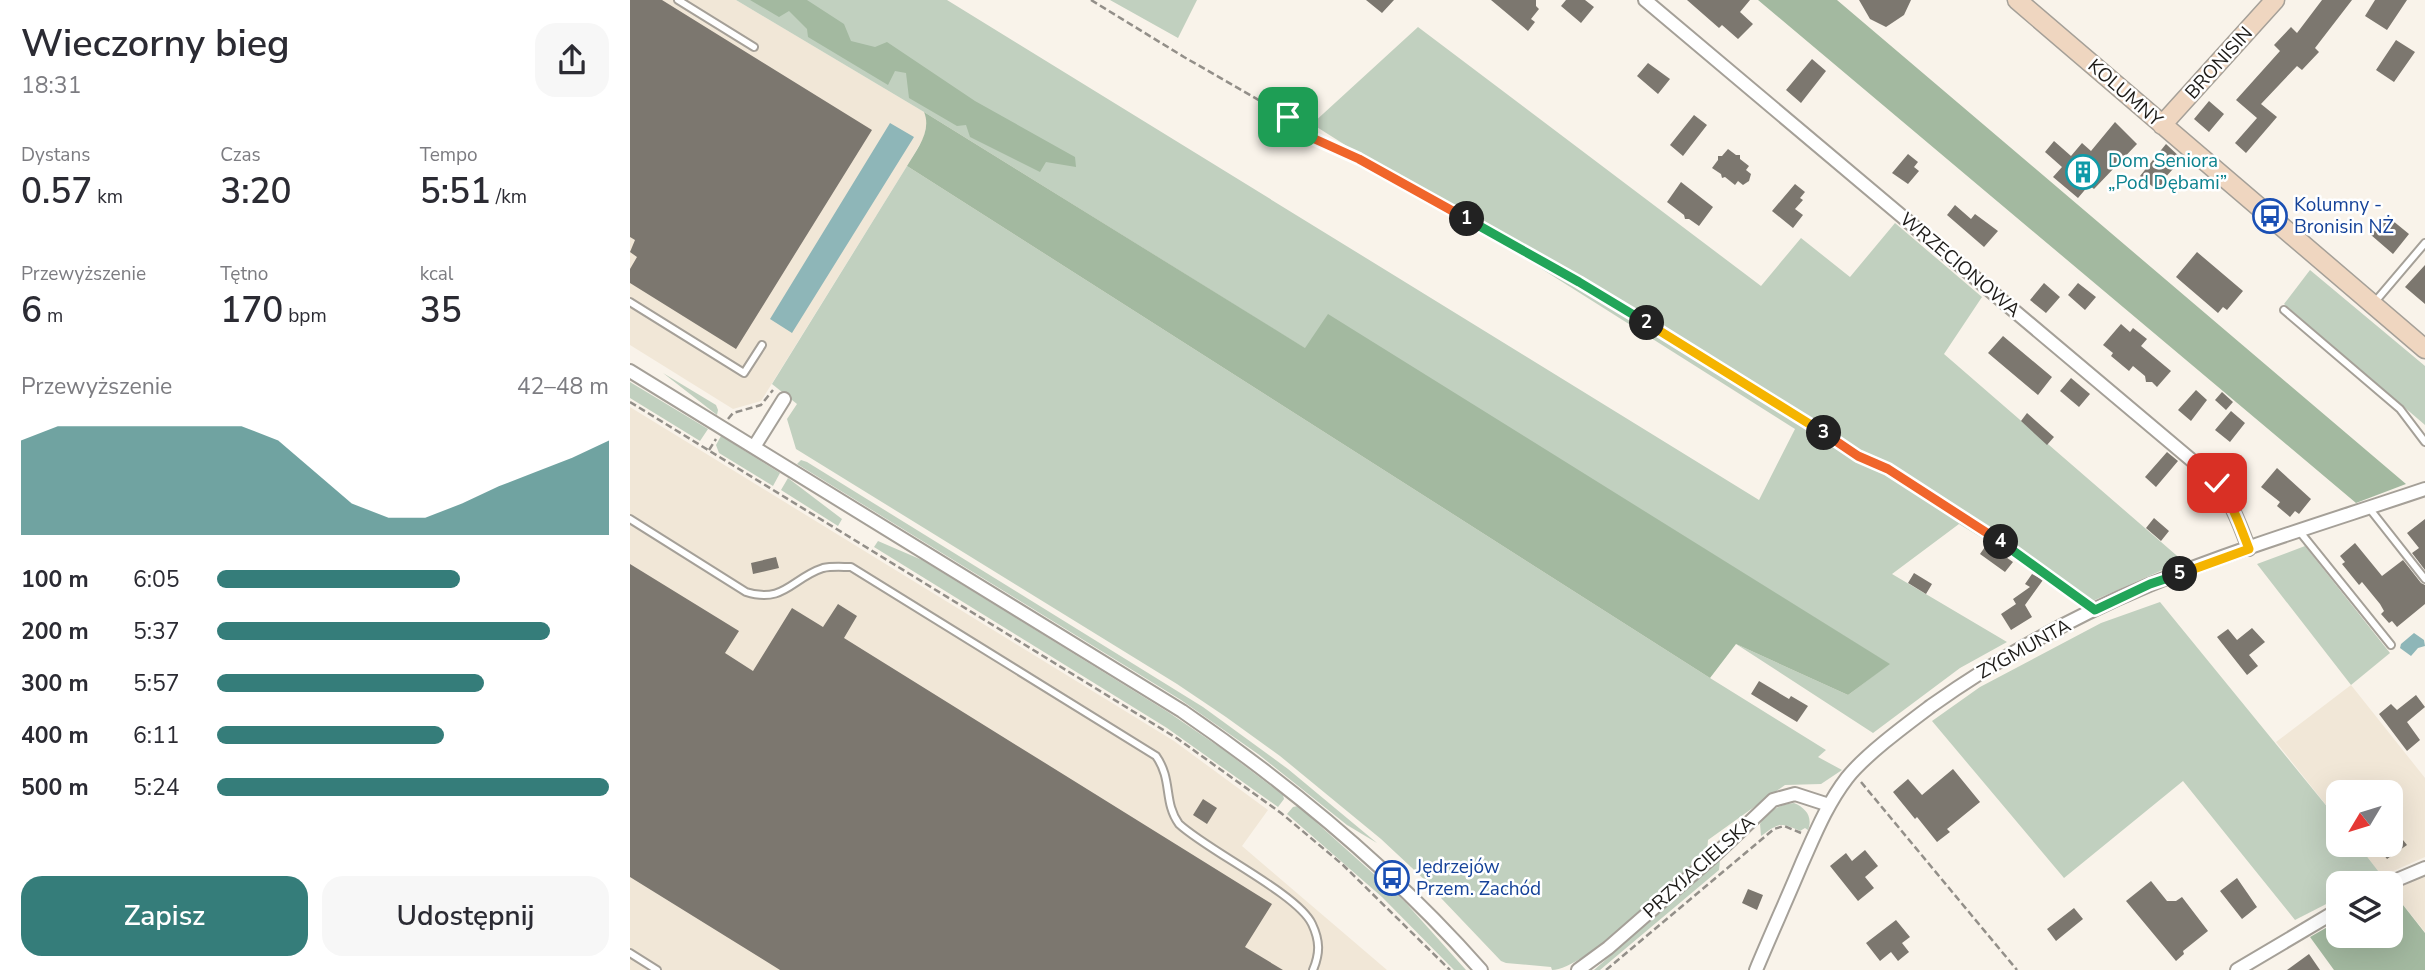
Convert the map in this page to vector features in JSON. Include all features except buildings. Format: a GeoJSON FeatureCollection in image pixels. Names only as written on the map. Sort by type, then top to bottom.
{"type":"FeatureCollection","features":[{"type":"Feature","properties":{"kind":"street","name":"WRZECIONOWA"},"geometry":{"type":"LineString","coordinates":[[1645,0],[2208,474],[2224,492],[2249,549]]}},
{"type":"Feature","properties":{"kind":"street","name":"KOLUMNY"},"geometry":{"type":"LineString","coordinates":[[2017,0],[2425,349]]}},
{"type":"Feature","properties":{"kind":"street","name":"BRONISIN"},"geometry":{"type":"LineString","coordinates":[[2162,125],[2275,0]]}},
{"type":"Feature","properties":{"kind":"street"},"geometry":{"type":"LineString","coordinates":[[630,371],[1182,711],[1234,747],[1338,828],[1447,931],[1481,970]]}},
{"type":"Feature","properties":{"kind":"street"},"geometry":{"type":"LineString","coordinates":[[754,447],[784,399]]}},
{"type":"Feature","properties":{"kind":"street","name":"ZYGMUNTA"},"geometry":{"type":"LineString","coordinates":[[1756,970],[1829,805],[1852,771],[1914,719],[1992,665],[2150,584],[2425,489]]}},
{"type":"Feature","properties":{"kind":"street","name":"PRZYJACIELSKA"},"geometry":{"type":"LineString","coordinates":[[1578,970],[1618,940],[1773,800],[1795,794],[1829,805]]}},
{"type":"Feature","properties":{"kind":"street"},"geometry":{"type":"LineString","coordinates":[[2403,877],[2425,868]]}},
{"type":"Feature","properties":{"kind":"street"},"geometry":{"type":"LineString","coordinates":[[2237,970],[2326,917]]}},
{"type":"Feature","properties":{"kind":"lane"},"geometry":{"type":"LineString","coordinates":[[678,0],[754,47]]}},
{"type":"Feature","properties":{"kind":"lane"},"geometry":{"type":"LineString","coordinates":[[2373,304],[2425,243]]}},
{"type":"Feature","properties":{"kind":"lane"},"geometry":{"type":"LineString","coordinates":[[630,302],[744,373],[762,345]]}},
{"type":"Feature","properties":{"kind":"lane"},"geometry":{"type":"LineString","coordinates":[[2284,310],[2400,408],[2425,442]]}},
{"type":"Feature","properties":{"kind":"lane"},"geometry":{"type":"LineString","coordinates":[[2369,508],[2425,579]]}},
{"type":"Feature","properties":{"kind":"lane"},"geometry":{"type":"LineString","coordinates":[[630,519],[746,592],[760,596],[772,596],[822,569],[851,567],[1156,756],[1167,775],[1170,807],[1179,824],[1285,897],[1311,921],[1320,947],[1313,970]]}},
{"type":"Feature","properties":{"kind":"lane"},"geometry":{"type":"LineString","coordinates":[[2300,532],[2391,645]]}},
{"type":"Feature","properties":{"kind":"lane"},"geometry":{"type":"LineString","coordinates":[[630,953],[657,970]]}},
{"type":"Feature","properties":{"kind":"path"},"geometry":{"type":"LineString","coordinates":[[1091,0],[1288,117],[1297,131],[1359,159],[1579,282],[1802,418],[1858,456],[1888,469],[1997,540],[2095,610]]}},
{"type":"Feature","properties":{"kind":"path"},"geometry":{"type":"LineString","coordinates":[[727,421],[733,413],[761,405],[773,390]]}},
{"type":"Feature","properties":{"kind":"path"},"geometry":{"type":"LineString","coordinates":[[630,402],[1178,738],[1281,813],[1343,865],[1450,970]]}},
{"type":"Feature","properties":{"kind":"path"},"geometry":{"type":"LineString","coordinates":[[709,450],[719,435]]}},
{"type":"Feature","properties":{"kind":"path"},"geometry":{"type":"LineString","coordinates":[[1852,771],[2017,970]]}},
{"type":"Feature","properties":{"kind":"path"},"geometry":{"type":"LineString","coordinates":[[1606,970],[1774,829],[1784,826],[1814,837]]}},
{"type":"Feature","properties":{"kind":"shaded area"},"geometry":{"type":"Polygon","coordinates":[[[630,0],[736,0],[924,112],[928,121],[923,139],[907,166],[761,401],[733,409],[630,345],[630,0]]]}},
{"type":"Feature","properties":{"kind":"shaded area"},"geometry":{"type":"Polygon","coordinates":[[[630,407],[1174,741],[1268,810],[1242,846],[1387,970],[630,970],[630,407]]]}},
{"type":"Feature","properties":{"kind":"shaded area"},"geometry":{"type":"Polygon","coordinates":[[[2351,685],[2425,778],[2425,857],[2393,871],[2378,871],[2368,858],[2403,858],[2403,780],[2326,780],[2326,805],[2276,742],[2351,685]]]}},
{"type":"Feature","properties":{"kind":"shaded area"},"geometry":{"type":"Polygon","coordinates":[[[2425,876],[2425,932],[2403,905],[2403,886],[2425,876]]]}},
{"type":"Feature","properties":{"kind":"green space"},"geometry":{"type":"Polygon","coordinates":[[[736,0],[947,0],[1759,500],[1795,429],[1312,124],[1418,27],[1761,286],[1801,238],[1850,277],[1895,223],[1982,297],[1944,354],[2183,561],[2088,603],[1959,524],[1892,574],[2007,642],[1960,668],[1873,733],[1736,644],[1848,695],[1889,664],[1328,315],[1306,349],[924,112],[736,0]]]}},
{"type":"Feature","properties":{"kind":"green space"},"geometry":{"type":"Polygon","coordinates":[[[750,0],[807,0],[844,24],[851,41],[875,47],[887,42],[975,101],[1075,157],[1076,167],[1046,162],[1040,172],[970,137],[966,125],[957,126],[909,98],[906,73],[895,71],[888,85],[808,37],[807,29],[789,11],[779,17],[750,0]]]}},
{"type":"Feature","properties":{"kind":"green space"},"geometry":{"type":"Polygon","coordinates":[[[1110,0],[1197,0],[1178,38],[1110,0]]]}},
{"type":"Feature","properties":{"kind":"green space"},"geometry":{"type":"Polygon","coordinates":[[[1758,0],[1837,0],[2406,484],[2356,503],[1758,0]]]}},
{"type":"Feature","properties":{"kind":"green space"},"geometry":{"type":"Polygon","coordinates":[[[924,112],[1305,348],[1328,314],[1890,664],[1848,695],[1736,644],[1710,678],[907,166],[925,133],[924,112]]]}},
{"type":"Feature","properties":{"kind":"green space"},"geometry":{"type":"Polygon","coordinates":[[[907,166],[1826,750],[1818,757],[1842,770],[1821,784],[1785,785],[1708,840],[1707,852],[1654,900],[1608,939],[1567,966],[1552,970],[1551,967],[1501,961],[1442,896],[1381,839],[1280,756],[1177,684],[796,449],[787,419],[797,404],[772,384],[907,166]]]}},
{"type":"Feature","properties":{"kind":"green space"},"geometry":{"type":"Polygon","coordinates":[[[2310,270],[2425,366],[2425,425],[2284,304],[2310,270]]]}},
{"type":"Feature","properties":{"kind":"green space"},"geometry":{"type":"Polygon","coordinates":[[[663,373],[716,405],[717,415],[663,373]]]}},
{"type":"Feature","properties":{"kind":"green space"},"geometry":{"type":"Polygon","coordinates":[[[630,382],[708,429],[700,441],[630,398],[630,382]]]}},
{"type":"Feature","properties":{"kind":"green space"},"geometry":{"type":"Polygon","coordinates":[[[721,436],[780,473],[773,486],[719,453],[716,445],[721,436]]]}},
{"type":"Feature","properties":{"kind":"green space"},"geometry":{"type":"Polygon","coordinates":[[[801,460],[1203,707],[1288,769],[1377,843],[1347,825],[1258,754],[1181,700],[797,464],[801,460]]]}},
{"type":"Feature","properties":{"kind":"green space"},"geometry":{"type":"Polygon","coordinates":[[[788,478],[842,519],[838,526],[781,490],[788,478]]]}},
{"type":"Feature","properties":{"kind":"green space"},"geometry":{"type":"Polygon","coordinates":[[[878,541],[922,560],[1168,712],[1221,748],[1283,795],[1284,799],[1278,807],[1167,728],[874,547],[878,541]]]}},
{"type":"Feature","properties":{"kind":"green space"},"geometry":{"type":"Polygon","coordinates":[[[2305,546],[2390,653],[2351,685],[2257,564],[2305,546]]]}},
{"type":"Feature","properties":{"kind":"green space"},"geometry":{"type":"Polygon","coordinates":[[[2160,602],[2326,805],[2326,858],[2368,858],[2378,871],[2326,871],[2326,904],[2295,920],[2183,781],[2064,878],[1932,721],[1980,687],[2101,623],[2160,602]]]}},
{"type":"Feature","properties":{"kind":"green space"},"geometry":{"type":"Polygon","coordinates":[[[1794,803],[1807,814],[1810,821],[1808,830],[1805,828],[1800,831],[1779,825],[1761,836],[1760,824],[1770,812],[1794,803]]]}},
{"type":"Feature","properties":{"kind":"green space"},"geometry":{"type":"Polygon","coordinates":[[[1298,806],[1405,902],[1466,970],[1454,970],[1382,897],[1287,814],[1293,807],[1298,806]]]}},
{"type":"Feature","properties":{"kind":"green space"},"geometry":{"type":"Polygon","coordinates":[[[1720,860],[1719,870],[1600,970],[1594,970],[1720,860]]]}},
{"type":"Feature","properties":{"kind":"green space"},"geometry":{"type":"Polygon","coordinates":[[[2403,905],[2425,933],[2425,970],[2334,970],[2310,937],[2326,928],[2326,948],[2403,948],[2403,905]]]}},
{"type":"Feature","properties":{"kind":"water"},"geometry":{"type":"Polygon","coordinates":[[[890,123],[914,137],[792,333],[770,319],[890,123]]]}},
{"type":"Feature","properties":{"kind":"water"},"geometry":{"type":"Polygon","coordinates":[[[2414,633],[2424,640],[2425,646],[2418,648],[2411,656],[2400,648],[2414,633]]]}},
{"type":"Feature","properties":{"kind":"place","name":"Dom Seniora „Pod Dębami”"},"geometry":{"type":"Point","coordinates":[2083,172]}},
{"type":"Feature","properties":{"kind":"place","name":"Kolumny - Bronisin NŻ"},"geometry":{"type":"Point","coordinates":[2270,216]}},
{"type":"Feature","properties":{"kind":"place","name":"Jędrzejów Przem. Zachód"},"geometry":{"type":"Point","coordinates":[1392,878]}},
{"type":"Feature","properties":{"kind":"route"},"geometry":{"type":"LineString","coordinates":[[1288,117],[1297,131],[1359,159],[1579,282],[1802,418],[1858,456],[1888,469],[1997,540],[2095,610],[2150,584],[2249,549],[2240,523],[2217,483]]}}]}
